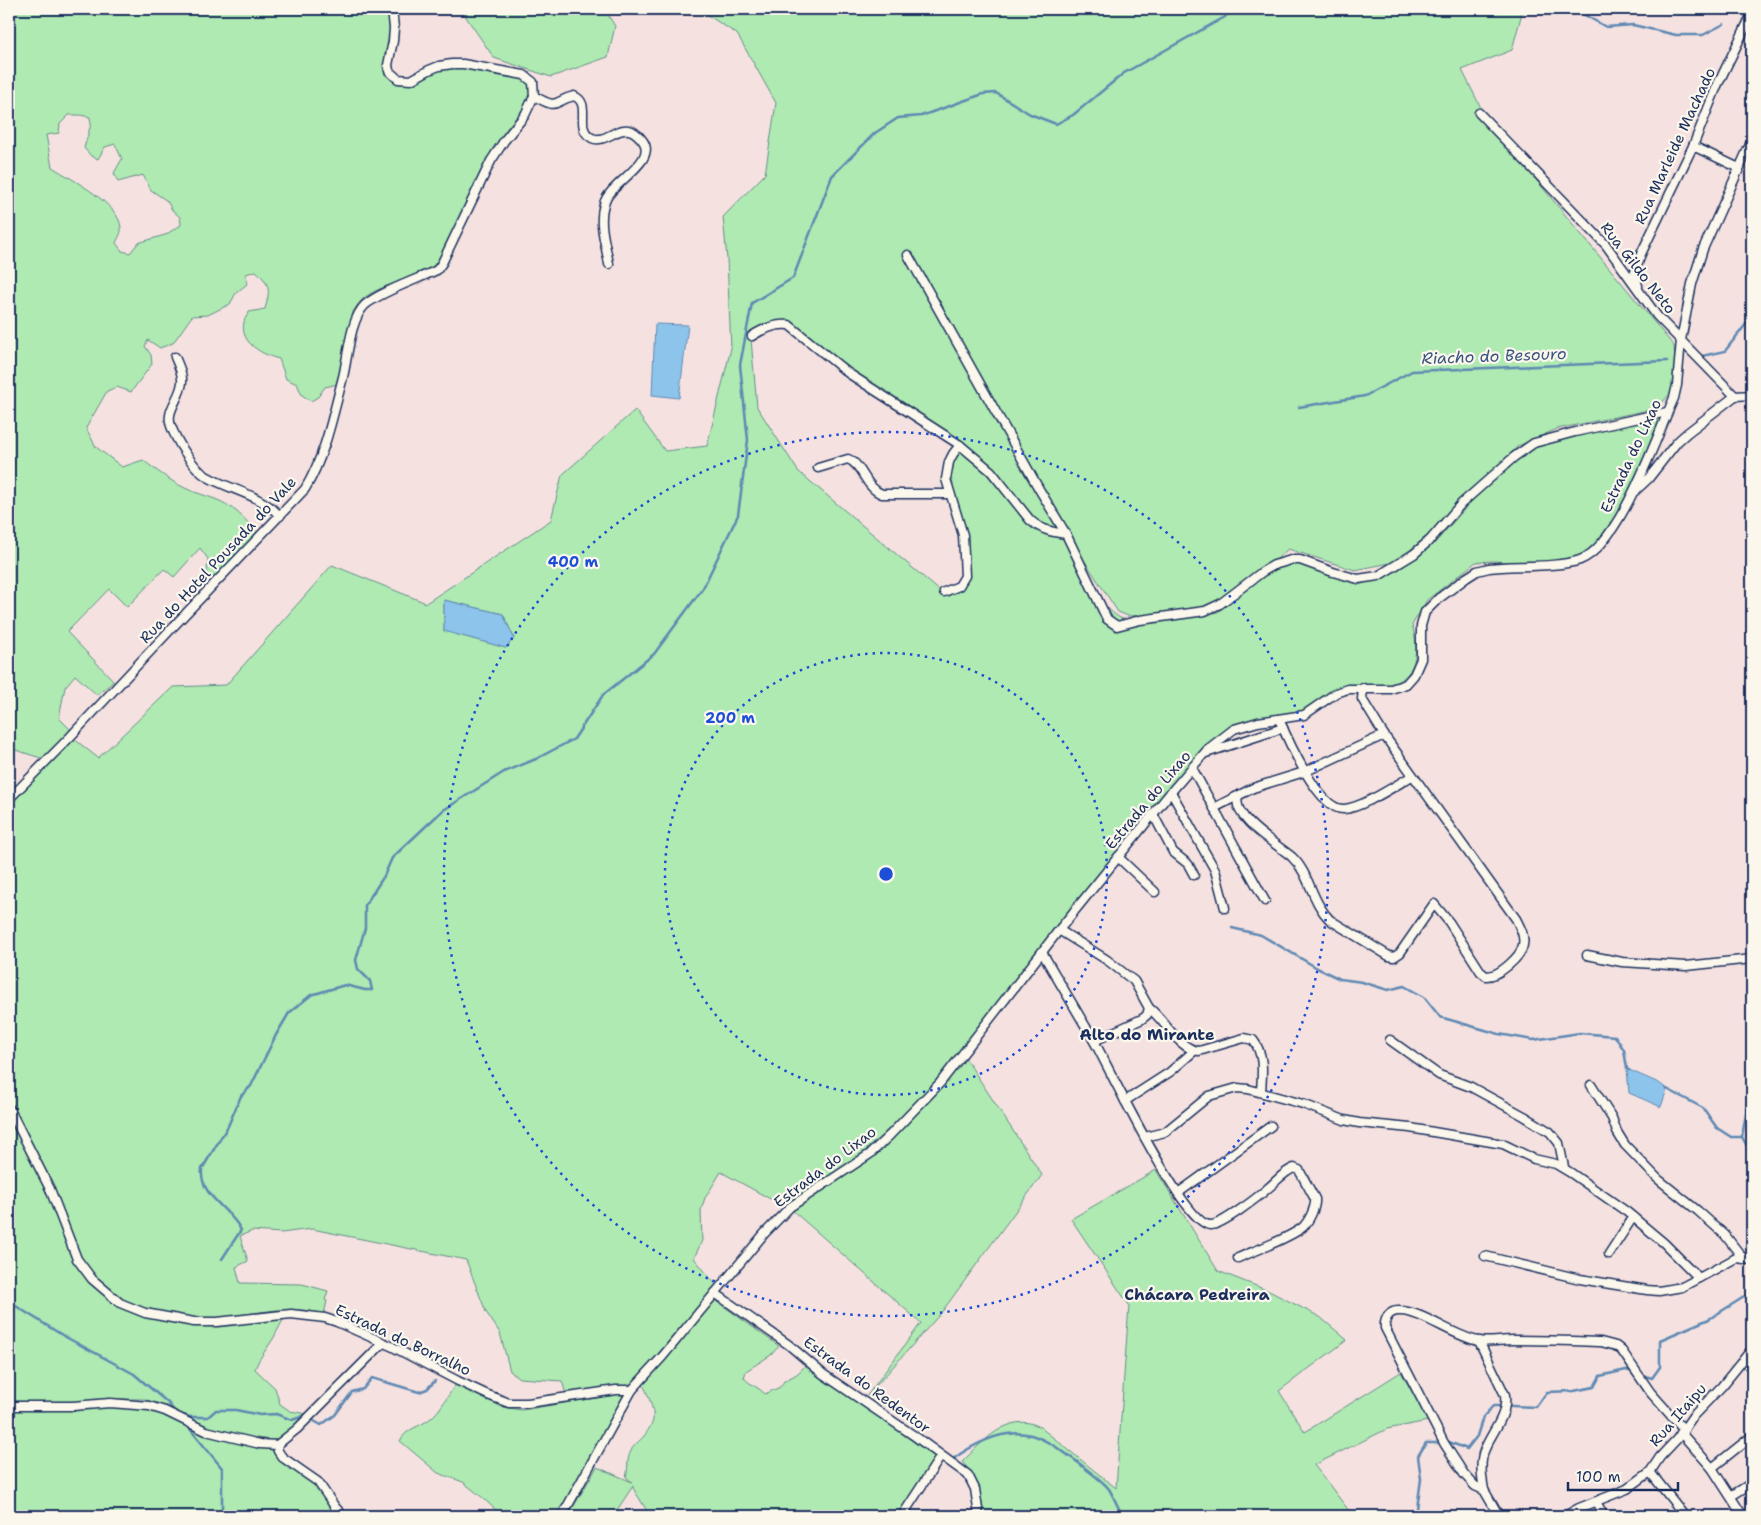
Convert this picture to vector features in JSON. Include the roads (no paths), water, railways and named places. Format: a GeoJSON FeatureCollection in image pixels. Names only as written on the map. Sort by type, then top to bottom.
{"type":"FeatureCollection","features":[{"type":"Feature","properties":{"kind":"street"},"geometry":{"type":"LineString","coordinates":[[392,9],[393,41],[388,65],[389,71],[398,79],[411,80],[439,66],[452,64],[464,64],[524,75],[533,82],[534,96],[547,103],[553,105],[559,104],[570,97],[579,98],[584,108],[582,126],[590,137],[595,139],[606,137],[626,129],[638,135],[647,149],[647,154],[612,190],[604,203],[602,214],[610,264]]}},
{"type":"Feature","properties":{"kind":"street","name":"Rua Marleide Machado"},"geometry":{"type":"LineString","coordinates":[[1640,293],[1636,280],[1636,266],[1693,146],[1717,86],[1752,14]]}},
{"type":"Feature","properties":{"kind":"street","name":"Rua do Hotel Pousada do Vale"},"geometry":{"type":"LineString","coordinates":[[9,799],[305,490],[316,468],[336,403],[353,329],[360,311],[366,304],[377,298],[437,270],[491,161],[524,115],[534,96]]}},
{"type":"Feature","properties":{"kind":"street","name":"Rua Gildo Neto"},"geometry":{"type":"LineString","coordinates":[[1479,113],[1606,245],[1657,316],[1735,396]]}},
{"type":"Feature","properties":{"kind":"street","name":"Estrada do Lixao"},"geometry":{"type":"LineString","coordinates":[[562,1516],[632,1390],[659,1361],[764,1234],[790,1207],[863,1159],[908,1117],[940,1083],[1059,930],[1153,814],[1204,754],[1220,739],[1234,729],[1244,725],[1304,715],[1336,693],[1348,689],[1391,689],[1406,684],[1414,675],[1421,659],[1422,619],[1431,605],[1452,588],[1477,571],[1489,568],[1563,564],[1578,561],[1589,556],[1608,536],[1632,493],[1674,398],[1681,340],[1697,265],[1752,140]]}},
{"type":"Feature","properties":{"kind":"street"},"geometry":{"type":"LineString","coordinates":[[1693,146],[1739,168]]}},
{"type":"Feature","properties":{"kind":"street"},"geometry":{"type":"LineString","coordinates":[[908,255],[1066,534],[1106,619],[1117,626],[1140,620],[1205,611],[1220,604],[1262,572],[1274,565],[1291,560],[1300,560],[1349,577],[1367,579],[1378,576],[1414,554],[1430,540],[1462,503],[1514,457],[1534,443],[1667,412]]}},
{"type":"Feature","properties":{"kind":"street"},"geometry":{"type":"LineString","coordinates":[[752,336],[766,328],[789,325],[848,373],[960,445],[991,471],[1036,525],[1042,529],[1066,534]]}},
{"type":"Feature","properties":{"kind":"street"},"geometry":{"type":"LineString","coordinates":[[174,357],[182,376],[182,384],[169,417],[170,425],[193,464],[207,476],[266,504],[280,516]]}},
{"type":"Feature","properties":{"kind":"street"},"geometry":{"type":"LineString","coordinates":[[1632,493],[1648,479],[1677,442],[1735,396],[1752,395]]}},
{"type":"Feature","properties":{"kind":"street"},"geometry":{"type":"LineString","coordinates":[[944,592],[959,586],[966,576],[963,535],[946,480],[947,470],[953,454],[960,445]]}},
{"type":"Feature","properties":{"kind":"street"},"geometry":{"type":"LineString","coordinates":[[818,468],[848,458],[854,462],[873,489],[882,494],[950,494]]}},
{"type":"Feature","properties":{"kind":"street"},"geometry":{"type":"LineString","coordinates":[[1238,796],[1236,801],[1240,812],[1297,863],[1318,906],[1330,920],[1394,957],[1400,953],[1434,904],[1449,922],[1481,972],[1486,976],[1494,976],[1500,972],[1521,951],[1523,946],[1521,930],[1516,919],[1384,735],[1362,699],[1363,688]]}},
{"type":"Feature","properties":{"kind":"street"},"geometry":{"type":"LineString","coordinates":[[1279,719],[1304,772],[1326,800],[1339,809],[1345,809],[1364,802],[1412,776]]}},
{"type":"Feature","properties":{"kind":"street"},"geometry":{"type":"LineString","coordinates":[[1204,754],[1283,728]]}},
{"type":"Feature","properties":{"kind":"street"},"geometry":{"type":"LineString","coordinates":[[1214,808],[1254,788],[1304,772],[1384,735]]}},
{"type":"Feature","properties":{"kind":"street"},"geometry":{"type":"LineString","coordinates":[[1192,768],[1265,901]]}},
{"type":"Feature","properties":{"kind":"street"},"geometry":{"type":"LineString","coordinates":[[1171,792],[1215,870],[1225,908]]}},
{"type":"Feature","properties":{"kind":"street"},"geometry":{"type":"LineString","coordinates":[[1153,814],[1173,852],[1188,864],[1194,875]]}},
{"type":"Feature","properties":{"kind":"street"},"geometry":{"type":"LineString","coordinates":[[1118,857],[1155,892]]}},
{"type":"Feature","properties":{"kind":"street"},"geometry":{"type":"LineString","coordinates":[[1059,930],[1107,960],[1134,981],[1149,1008],[1184,1044],[1194,1051],[1199,1052],[1244,1038],[1253,1040],[1262,1060],[1261,1092]]}},
{"type":"Feature","properties":{"kind":"street"},"geometry":{"type":"LineString","coordinates":[[1042,952],[1094,1041],[1145,1137],[1178,1193],[1194,1215],[1211,1226],[1247,1205],[1286,1172],[1294,1168],[1299,1170],[1316,1203],[1308,1220],[1298,1231],[1238,1258]]}},
{"type":"Feature","properties":{"kind":"street"},"geometry":{"type":"LineString","coordinates":[[1587,955],[1622,962],[1686,966],[1752,959]]}},
{"type":"Feature","properties":{"kind":"street"},"geometry":{"type":"LineString","coordinates":[[1094,1041],[1142,1019],[1149,1008]]}},
{"type":"Feature","properties":{"kind":"street"},"geometry":{"type":"LineString","coordinates":[[1390,1040],[1439,1075],[1471,1087],[1550,1132],[1559,1143],[1564,1167]]}},
{"type":"Feature","properties":{"kind":"street"},"geometry":{"type":"LineString","coordinates":[[1125,1100],[1170,1072],[1194,1051]]}},
{"type":"Feature","properties":{"kind":"street"},"geometry":{"type":"LineString","coordinates":[[1592,1085],[1612,1118],[1617,1132],[1625,1145],[1658,1180],[1725,1235],[1742,1258]]}},
{"type":"Feature","properties":{"kind":"street"},"geometry":{"type":"LineString","coordinates":[[1145,1137],[1165,1132],[1209,1096],[1237,1088],[1261,1092],[1303,1104],[1344,1120],[1358,1123],[1410,1128],[1503,1144],[1534,1159],[1564,1167],[1664,1243],[1699,1278]]}},
{"type":"Feature","properties":{"kind":"street","name":"Estrada do Borralho"},"geometry":{"type":"LineString","coordinates":[[9,1108],[50,1189],[77,1259],[92,1279],[120,1304],[146,1313],[194,1322],[218,1322],[277,1315],[308,1315],[337,1322],[466,1385],[509,1403],[528,1403],[616,1390],[632,1390]]}},
{"type":"Feature","properties":{"kind":"street"},"geometry":{"type":"LineString","coordinates":[[1178,1193],[1271,1126]]}},
{"type":"Feature","properties":{"kind":"street"},"geometry":{"type":"LineString","coordinates":[[1609,1254],[1633,1218]]}},
{"type":"Feature","properties":{"kind":"street"},"geometry":{"type":"LineString","coordinates":[[1485,1256],[1580,1279],[1659,1291],[1682,1287],[1729,1260],[1742,1258],[1752,1260]]}},
{"type":"Feature","properties":{"kind":"street","name":"Estrada do Redentor"},"geometry":{"type":"LineString","coordinates":[[715,1293],[789,1345],[823,1374],[968,1475],[975,1489],[979,1516]]}},
{"type":"Feature","properties":{"kind":"street"},"geometry":{"type":"LineString","coordinates":[[1484,1490],[1475,1486],[1464,1474],[1444,1443],[1385,1328],[1385,1320],[1390,1314],[1400,1310],[1409,1312],[1447,1330],[1478,1341],[1600,1342],[1616,1346],[1626,1356],[1651,1394],[1712,1468],[1742,1513]]}},
{"type":"Feature","properties":{"kind":"street"},"geometry":{"type":"LineString","coordinates":[[1478,1341],[1505,1395],[1506,1402],[1500,1422],[1482,1457],[1481,1474],[1484,1490],[1499,1516]]}},
{"type":"Feature","properties":{"kind":"street"},"geometry":{"type":"LineString","coordinates":[[9,1406],[73,1406],[110,1403],[150,1406],[165,1410],[206,1431],[260,1444],[277,1445],[298,1429],[383,1343]]}},
{"type":"Feature","properties":{"kind":"street","name":"Rua Itaipu"},"geometry":{"type":"LineString","coordinates":[[1565,1516],[1579,1508],[1627,1490],[1650,1472],[1698,1410],[1722,1386],[1752,1349]]}},
{"type":"Feature","properties":{"kind":"street"},"geometry":{"type":"LineString","coordinates":[[1712,1468],[1752,1436]]}},
{"type":"Feature","properties":{"kind":"street"},"geometry":{"type":"LineString","coordinates":[[277,1445],[282,1457],[318,1482],[343,1516]]}},
{"type":"Feature","properties":{"kind":"street"},"geometry":{"type":"LineString","coordinates":[[902,1516],[941,1456]]}},
{"type":"Feature","properties":{"kind":"street"},"geometry":{"type":"LineString","coordinates":[[1650,1472],[1686,1516]]}},
{"type":"Feature","properties":{"kind":"street"},"geometry":{"type":"LineString","coordinates":[[1731,1496],[1752,1483]]}},
{"type":"Feature","properties":{"kind":"street"},"geometry":{"type":"LineString","coordinates":[[1596,1502],[1604,1516]]}},
{"type":"Feature","properties":{"kind":"water"},"geometry":{"type":"Polygon","coordinates":[[[655,324],[688,325],[679,398],[652,395],[655,324]]]}},
{"type":"Feature","properties":{"kind":"water"},"geometry":{"type":"Polygon","coordinates":[[[444,600],[503,614],[514,638],[506,648],[444,631],[444,600]]]}},
{"type":"Feature","properties":{"kind":"water"},"geometry":{"type":"Polygon","coordinates":[[[1627,1069],[1659,1083],[1667,1089],[1661,1107],[1629,1093],[1627,1069]]]}},
{"type":"Feature","properties":{"kind":"waterway"},"geometry":{"type":"LineString","coordinates":[[222,1259],[241,1230],[236,1222],[210,1195],[202,1179],[202,1169],[228,1126],[241,1096],[251,1086],[289,1013],[311,995],[345,985],[372,990],[370,981],[358,969],[356,960],[365,928],[365,905],[384,876],[392,858],[442,811],[504,772],[536,759],[574,739],[603,695],[654,654],[703,588],[738,515],[748,440],[740,365],[752,303],[793,278],[832,176],[875,133],[898,118],[921,116],[983,94],[996,93],[1030,114],[1056,124],[1073,115],[1124,73],[1225,17],[1231,9]]}},
{"type":"Feature","properties":{"kind":"waterway"},"geometry":{"type":"LineString","coordinates":[[1574,9],[1606,27],[1633,25],[1676,35],[1703,35],[1724,24]]}},
{"type":"Feature","properties":{"kind":"waterway","name":"Riacho do Besouro"},"geometry":{"type":"LineString","coordinates":[[1702,356],[1725,351],[1750,319],[1752,307]]}},
{"type":"Feature","properties":{"kind":"waterway","name":"Riacho do Besouro"},"geometry":{"type":"LineString","coordinates":[[1299,407],[1365,396],[1412,371],[1667,361]]}},
{"type":"Feature","properties":{"kind":"waterway"},"geometry":{"type":"LineString","coordinates":[[1232,928],[1261,935],[1340,979],[1362,982],[1388,990],[1404,986],[1424,997],[1440,1017],[1499,1034],[1533,1040],[1580,1033],[1615,1036],[1624,1050],[1627,1069],[1629,1070]]}},
{"type":"Feature","properties":{"kind":"waterway"},"geometry":{"type":"LineString","coordinates":[[1665,1088],[1703,1108],[1717,1128],[1731,1137],[1742,1137]]}},
{"type":"Feature","properties":{"kind":"waterway"},"geometry":{"type":"LineString","coordinates":[[1752,1094],[1748,1102],[1742,1137],[1752,1155]]}},
{"type":"Feature","properties":{"kind":"waterway"},"geometry":{"type":"LineString","coordinates":[[1645,1376],[1652,1378],[1660,1367],[1660,1340],[1709,1319],[1752,1294]]}},
{"type":"Feature","properties":{"kind":"waterway"},"geometry":{"type":"LineString","coordinates":[[9,1298],[11,1303],[62,1335],[134,1374],[168,1403],[176,1413],[190,1417],[208,1417],[216,1410],[236,1410],[260,1415],[276,1414],[292,1420],[304,1416]]}},
{"type":"Feature","properties":{"kind":"waterway"},"geometry":{"type":"LineString","coordinates":[[1511,1406],[1536,1407],[1547,1392],[1574,1391],[1594,1387],[1600,1376],[1629,1371]]}},
{"type":"Feature","properties":{"kind":"waterway"},"geometry":{"type":"LineString","coordinates":[[314,1421],[321,1425],[335,1415],[352,1392],[363,1389],[372,1378],[419,1392],[427,1389],[435,1381]]}},
{"type":"Feature","properties":{"kind":"waterway"},"geometry":{"type":"LineString","coordinates":[[1449,1442],[1467,1449],[1477,1436],[1483,1417],[1493,1406],[1499,1406]]}},
{"type":"Feature","properties":{"kind":"waterway"},"geometry":{"type":"LineString","coordinates":[[190,1429],[222,1468],[222,1516]]}},
{"type":"Feature","properties":{"kind":"waterway"},"geometry":{"type":"LineString","coordinates":[[953,1459],[989,1439],[1020,1433],[1031,1435],[1063,1451],[1103,1482],[1109,1489],[1123,1516]]}},
{"type":"Feature","properties":{"kind":"waterway"},"geometry":{"type":"LineString","coordinates":[[1416,1516],[1421,1479],[1418,1456],[1426,1443],[1437,1443]]}},
{"type":"Feature","properties":{"kind":"district","name":"Alto do Mirante"},"geometry":{"type":"Point","coordinates":[1147,1034]}},
{"type":"Feature","properties":{"kind":"district","name":"Chácara Pedreira"},"geometry":{"type":"Point","coordinates":[1197,1294]}}]}
